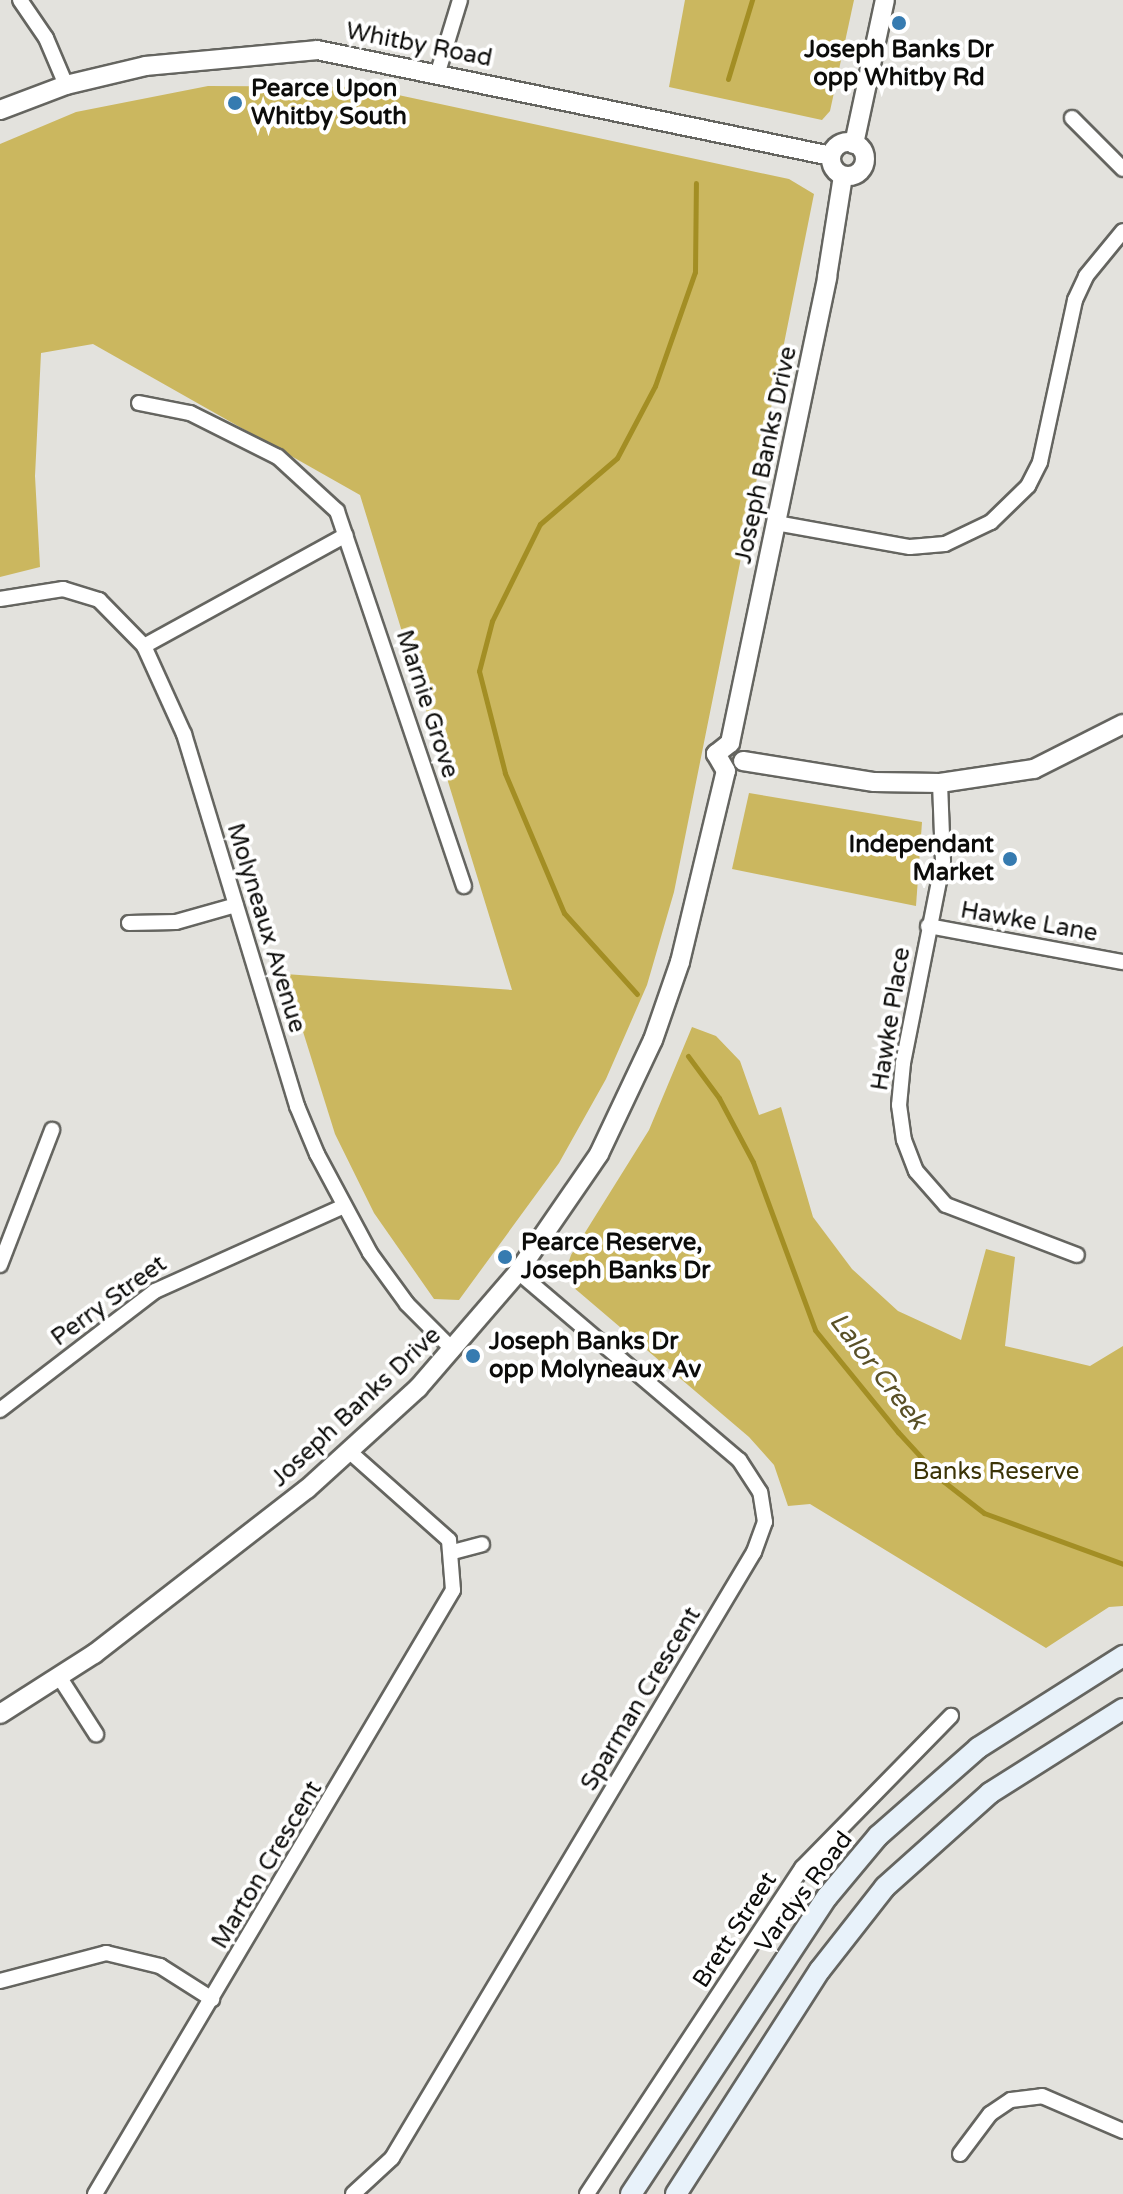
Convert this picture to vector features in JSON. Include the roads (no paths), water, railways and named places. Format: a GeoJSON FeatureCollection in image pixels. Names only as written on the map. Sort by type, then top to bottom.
{"type":"FeatureCollection","features":[{"type":"Feature","properties":{"kind":"main road","name":"Vardys Road"},"geometry":{"type":"LineString","coordinates":[[631,2194],[820,1907],[878,1836],[978,1748],[1123,1656]]}},
{"type":"Feature","properties":{"kind":"main road"},"geometry":{"type":"LineString","coordinates":[[676,2194],[820,1970],[885,1887],[990,1793],[1123,1709]]}},
{"type":"Feature","properties":{"kind":"street"},"geometry":{"type":"LineString","coordinates":[[20,0],[46,38],[66,85]]}},
{"type":"Feature","properties":{"kind":"street"},"geometry":{"type":"LineString","coordinates":[[438,72],[460,0]]}},
{"type":"Feature","properties":{"kind":"street"},"geometry":{"type":"LineString","coordinates":[[854,144],[885,0]]}},
{"type":"Feature","properties":{"kind":"street","name":"Whitby Road"},"geometry":{"type":"LineString","coordinates":[[0,110],[66,85],[180,60],[286,57],[305,50],[438,72],[831,156]]}},
{"type":"Feature","properties":{"kind":"street"},"geometry":{"type":"LineString","coordinates":[[1072,118],[1123,169]]}},
{"type":"Feature","properties":{"kind":"street"},"geometry":{"type":"LineString","coordinates":[[854,144],[863,152],[864,164],[857,173],[843,176],[831,156],[838,146],[854,144]]}},
{"type":"Feature","properties":{"kind":"street","name":"Joseph Banks Drive"},"geometry":{"type":"LineString","coordinates":[[730,743],[827,277],[843,176]]}},
{"type":"Feature","properties":{"kind":"street"},"geometry":{"type":"LineString","coordinates":[[776,523],[888,544],[928,546],[964,537],[1013,503],[1028,486],[1049,440],[1075,300],[1086,276],[1123,231]]}},
{"type":"Feature","properties":{"kind":"street","name":"Marnie Grove"},"geometry":{"type":"LineString","coordinates":[[139,403],[190,413],[278,457],[337,511],[464,886]]}},
{"type":"Feature","properties":{"kind":"street"},"geometry":{"type":"LineString","coordinates":[[144,646],[346,535]]}},
{"type":"Feature","properties":{"kind":"street","name":"Molyneaux Avenue"},"geometry":{"type":"LineString","coordinates":[[0,599],[63,589],[99,600],[144,646],[184,734],[297,1106],[342,1207],[407,1304],[453,1350]]}},
{"type":"Feature","properties":{"kind":"street"},"geometry":{"type":"LineString","coordinates":[[743,761],[739,747],[730,743],[716,754],[718,765],[726,771],[743,761],[860,780],[940,783],[1034,769],[1123,724]]}},
{"type":"Feature","properties":{"kind":"street","name":"Joseph Banks Drive"},"geometry":{"type":"LineString","coordinates":[[0,1714],[60,1678],[350,1452],[453,1350],[518,1272],[592,1166],[653,1040],[680,962],[726,771]]}},
{"type":"Feature","properties":{"kind":"street","name":"Hawke Place"},"geometry":{"type":"LineString","coordinates":[[940,783],[943,861],[928,926],[899,1105],[904,1140],[916,1171],[946,1205],[1077,1255]]}},
{"type":"Feature","properties":{"kind":"street"},"geometry":{"type":"LineString","coordinates":[[129,923],[176,922],[236,905]]}},
{"type":"Feature","properties":{"kind":"street","name":"Hawke Lane"},"geometry":{"type":"LineString","coordinates":[[928,926],[1123,962]]}},
{"type":"Feature","properties":{"kind":"street"},"geometry":{"type":"LineString","coordinates":[[0,1265],[52,1130]]}},
{"type":"Feature","properties":{"kind":"street","name":"Perry Street"},"geometry":{"type":"LineString","coordinates":[[2,1404],[155,1291],[342,1207]]}},
{"type":"Feature","properties":{"kind":"street","name":"Sparman Crescent"},"geometry":{"type":"LineString","coordinates":[[353,2194],[392,2158],[754,1552],[765,1522],[760,1492],[739,1460],[518,1272]]}},
{"type":"Feature","properties":{"kind":"street"},"geometry":{"type":"LineString","coordinates":[[350,1452],[438,1527],[453,1552],[482,1544]]}},
{"type":"Feature","properties":{"kind":"street","name":"Marton Crescent"},"geometry":{"type":"LineString","coordinates":[[95,2194],[447,1609],[453,1590],[453,1552]]}},
{"type":"Feature","properties":{"kind":"street"},"geometry":{"type":"LineString","coordinates":[[60,1678],[96,1734]]}},
{"type":"Feature","properties":{"kind":"street","name":"Brett Street"},"geometry":{"type":"LineString","coordinates":[[587,2194],[802,1868],[951,1716]]}},
{"type":"Feature","properties":{"kind":"street"},"geometry":{"type":"LineString","coordinates":[[0,1981],[106,1953],[160,1966],[212,1999]]}},
{"type":"Feature","properties":{"kind":"street"},"geometry":{"type":"LineString","coordinates":[[960,2154],[990,2114],[1011,2100],[1042,2096],[1123,2131]]}},
{"type":"Feature","properties":{"kind":"waterway"},"geometry":{"type":"LineString","coordinates":[[728,79],[752,0]]}},
{"type":"Feature","properties":{"kind":"waterway"},"geometry":{"type":"LineString","coordinates":[[637,994],[564,913],[505,773],[479,671],[492,621],[540,524],[617,458],[655,386],[695,272],[696,183]]}},
{"type":"Feature","properties":{"kind":"waterway","name":"Lalor Creek"},"geometry":{"type":"LineString","coordinates":[[688,1056],[719,1098],[753,1162],[815,1330],[898,1432],[943,1481],[984,1513],[1123,1564]]}},
{"type":"Feature","properties":{"kind":"place","name":"Joseph Banks Dr opp Whitby Rd"},"geometry":{"type":"Point","coordinates":[899,23]}},
{"type":"Feature","properties":{"kind":"place","name":"Pearce Upon Whitby South"},"geometry":{"type":"Point","coordinates":[235,103]}},
{"type":"Feature","properties":{"kind":"place","name":"Independant Market"},"geometry":{"type":"Point","coordinates":[1010,859]}},
{"type":"Feature","properties":{"kind":"place","name":"Pearce Reserve, Joseph Banks Dr"},"geometry":{"type":"Point","coordinates":[505,1257]}},
{"type":"Feature","properties":{"kind":"place","name":"Joseph Banks Dr opp Molyneaux Av"},"geometry":{"type":"Point","coordinates":[473,1356]}},
{"type":"Feature","properties":{"kind":"park label","name":"Banks Reserve"},"geometry":{"type":"Point","coordinates":[996,1472]}}]}
